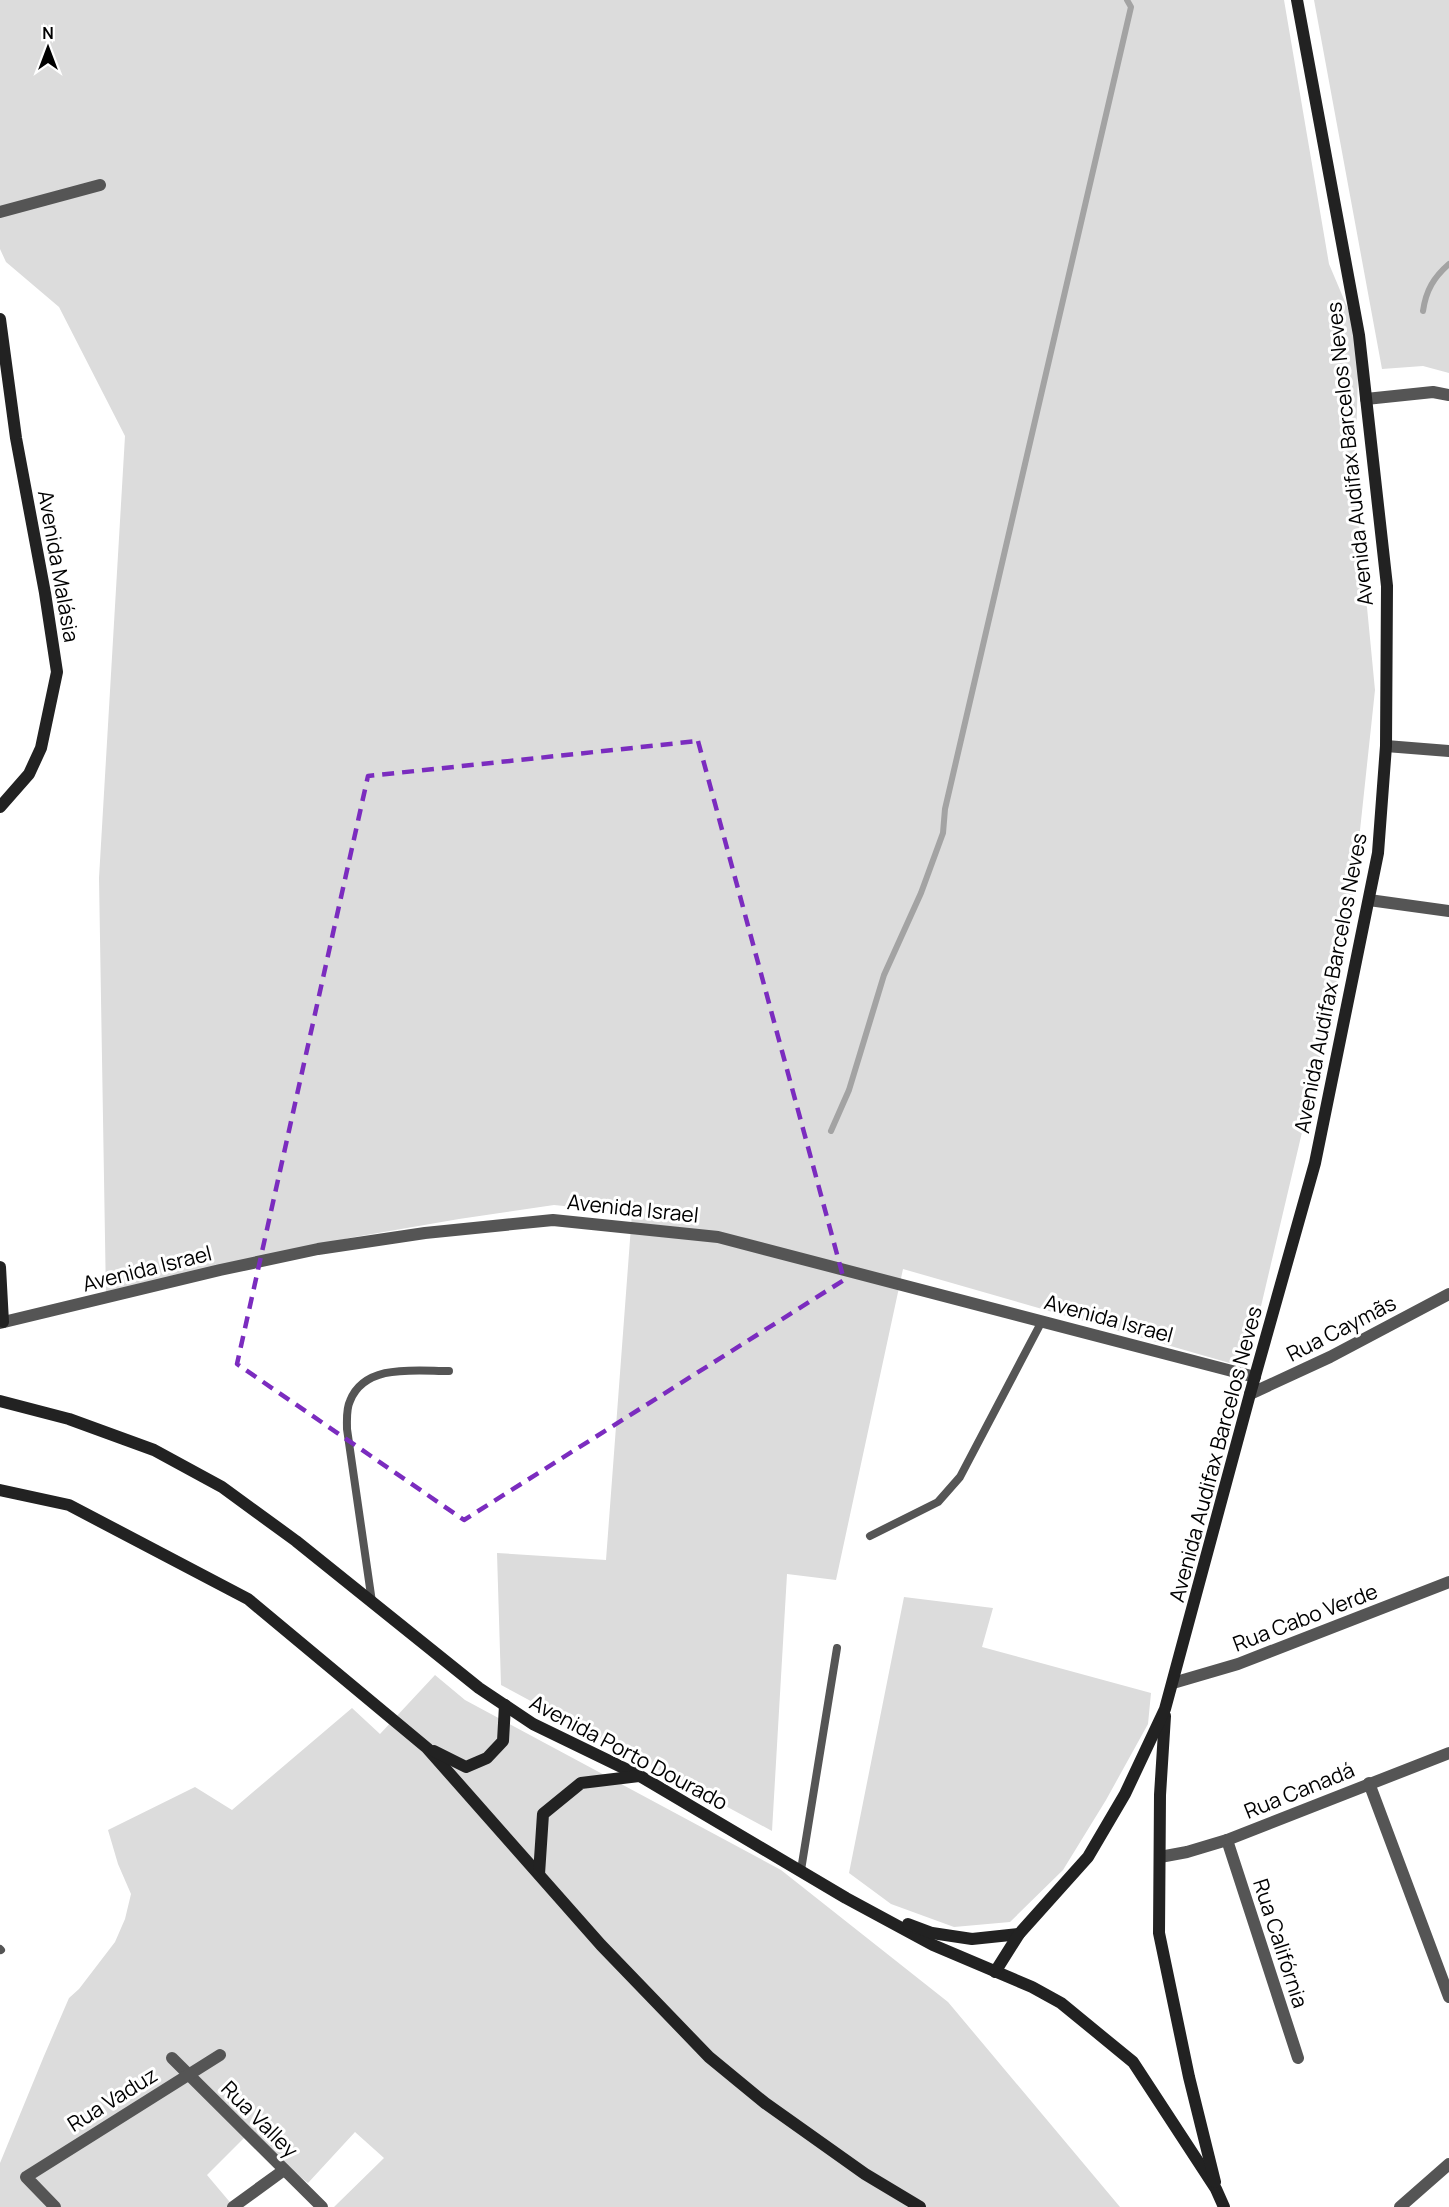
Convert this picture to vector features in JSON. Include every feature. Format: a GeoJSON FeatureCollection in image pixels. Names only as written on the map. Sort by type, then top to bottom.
{"type":"FeatureCollection","features":[{"type":"Feature","properties":{"kind":"main road","name":"Avenida Audifax Barcelos Neves"},"geometry":{"type":"LineString","coordinates":[[995,1972],[1018,1934],[1088,1857],[1125,1794],[1165,1709],[1315,1163],[1378,853],[1386,746],[1387,586],[1359,336],[1297,0]]}},
{"type":"Feature","properties":{"kind":"main road","name":"Avenida Malásia"},"geometry":{"type":"LineString","coordinates":[[0,319],[16,438],[45,593],[57,672],[41,748],[29,774],[0,807]]}},
{"type":"Feature","properties":{"kind":"main road"},"geometry":{"type":"LineString","coordinates":[[0,1267],[2,1323]]}},
{"type":"Feature","properties":{"kind":"main road","name":"Avenida Porto Dourado"},"geometry":{"type":"LineString","coordinates":[[0,1401],[69,1419],[154,1450],[222,1487],[296,1541],[478,1688],[532,1724],[640,1776],[846,1898],[933,1945],[1032,1987],[1061,2003],[1133,2062],[1216,2189],[1224,2207]]}},
{"type":"Feature","properties":{"kind":"main road"},"geometry":{"type":"LineString","coordinates":[[0,1490],[69,1505],[248,1599],[427,1748],[601,1945],[709,2057],[765,2103],[865,2174],[920,2207]]}},
{"type":"Feature","properties":{"kind":"main road"},"geometry":{"type":"LineString","coordinates":[[427,1748],[466,1767],[487,1758],[503,1741],[505,1705]]}},
{"type":"Feature","properties":{"kind":"main road","name":"Avenida Audifax Barcelos Neves"},"geometry":{"type":"LineString","coordinates":[[1165,1709],[1160,1795],[1159,1933],[1189,2077],[1216,2189]]}},
{"type":"Feature","properties":{"kind":"main road"},"geometry":{"type":"LineString","coordinates":[[539,1874],[543,1814],[580,1783],[640,1776]]}},
{"type":"Feature","properties":{"kind":"main road"},"geometry":{"type":"LineString","coordinates":[[846,1898],[932,1933],[972,1939],[1018,1934]]}},
{"type":"Feature","properties":{"kind":"street"},"geometry":{"type":"LineString","coordinates":[[0,212],[100,185]]}},
{"type":"Feature","properties":{"kind":"street"},"geometry":{"type":"LineString","coordinates":[[1366,399],[1433,392],[1449,395]]}},
{"type":"Feature","properties":{"kind":"street"},"geometry":{"type":"LineString","coordinates":[[1386,746],[1449,751]]}},
{"type":"Feature","properties":{"kind":"street"},"geometry":{"type":"LineString","coordinates":[[1369,900],[1449,911]]}},
{"type":"Feature","properties":{"kind":"street","name":"Avenida Israel"},"geometry":{"type":"LineString","coordinates":[[2,1323],[220,1270],[318,1249],[424,1233],[553,1220],[718,1237],[1255,1377]]}},
{"type":"Feature","properties":{"kind":"street","name":"Rua Caymãs"},"geometry":{"type":"LineString","coordinates":[[1250,1395],[1330,1357],[1449,1294]]}},
{"type":"Feature","properties":{"kind":"street","name":"Rua Cabo Verde"},"geometry":{"type":"LineString","coordinates":[[1173,1683],[1238,1664],[1449,1582]]}},
{"type":"Feature","properties":{"kind":"street","name":"Rua Canadá"},"geometry":{"type":"LineString","coordinates":[[1160,1857],[1227,1840],[1449,1753]]}},
{"type":"Feature","properties":{"kind":"street"},"geometry":{"type":"LineString","coordinates":[[1370,1783],[1449,1997]]}},
{"type":"Feature","properties":{"kind":"street","name":"Rua Califórnia"},"geometry":{"type":"LineString","coordinates":[[1227,1840],[1298,2058]]}},
{"type":"Feature","properties":{"kind":"street","name":"Rua Vaduz"},"geometry":{"type":"LineString","coordinates":[[54,2207],[26,2177],[220,2055]]}},
{"type":"Feature","properties":{"kind":"street","name":"Rua Valley"},"geometry":{"type":"LineString","coordinates":[[171,2058],[322,2207]]}},
{"type":"Feature","properties":{"kind":"street"},"geometry":{"type":"LineString","coordinates":[[1400,2207],[1449,2164]]}},
{"type":"Feature","properties":{"kind":"street"},"geometry":{"type":"LineString","coordinates":[[233,2207],[284,2170]]}},
{"type":"Feature","properties":{"kind":"lane"},"geometry":{"type":"LineString","coordinates":[[870,1536],[938,1502],[960,1477],[1042,1321]]}},
{"type":"Feature","properties":{"kind":"lane"},"geometry":{"type":"LineString","coordinates":[[372,1602],[347,1429],[349,1401],[363,1382],[387,1372],[449,1371]]}},
{"type":"Feature","properties":{"kind":"lane"},"geometry":{"type":"LineString","coordinates":[[801,1870],[837,1648]]}},
{"type":"Feature","properties":{"kind":"highlighted area"},"geometry":{"type":"Polygon","coordinates":[[[698,741],[844,1280],[464,1520],[237,1364],[368,776],[698,741]]]}},
{"type":"Feature","properties":{"kind":"shaded area"},"geometry":{"type":"Polygon","coordinates":[[[0,0],[1284,0],[1329,264],[1359,335],[1355,483],[1375,690],[1349,933],[1258,1319],[1240,1366],[903,1269],[836,1580],[787,1574],[772,1831],[501,1685],[497,1553],[606,1560],[632,1213],[554,1205],[459,1219],[349,1238],[106,1298],[99,878],[125,436],[59,307],[6,262],[0,249],[0,0]]]}},
{"type":"Feature","properties":{"kind":"shaded area"},"geometry":{"type":"Polygon","coordinates":[[[1314,0],[1449,0],[1449,373],[1423,366],[1382,369],[1314,0]]]}},
{"type":"Feature","properties":{"kind":"shaded area"},"geometry":{"type":"Polygon","coordinates":[[[904,1597],[993,1608],[982,1647],[1151,1693],[1148,1724],[1106,1800],[1063,1870],[1010,1922],[954,1927],[891,1904],[849,1873],[904,1597]]]}},
{"type":"Feature","properties":{"kind":"shaded area"},"geometry":{"type":"Polygon","coordinates":[[[435,1675],[465,1700],[781,1870],[948,2002],[1120,2207],[334,2207],[384,2158],[355,2132],[308,2183],[247,2135],[207,2175],[234,2207],[0,2207],[0,2163],[69,1998],[79,1989],[115,1942],[125,1919],[131,1894],[118,1864],[108,1830],[195,1787],[232,1810],[352,1708],[380,1734],[435,1675]]]}},
{"type":"Feature","properties":{"kind":"waterway"},"geometry":{"type":"LineString","coordinates":[[831,1131],[849,1090],[884,975],[921,893],[943,833],[945,809],[1131,7],[1127,0]]}},
{"type":"Feature","properties":{"kind":"waterway"},"geometry":{"type":"LineString","coordinates":[[1423,311],[1432,284],[1449,264]]}}]}
